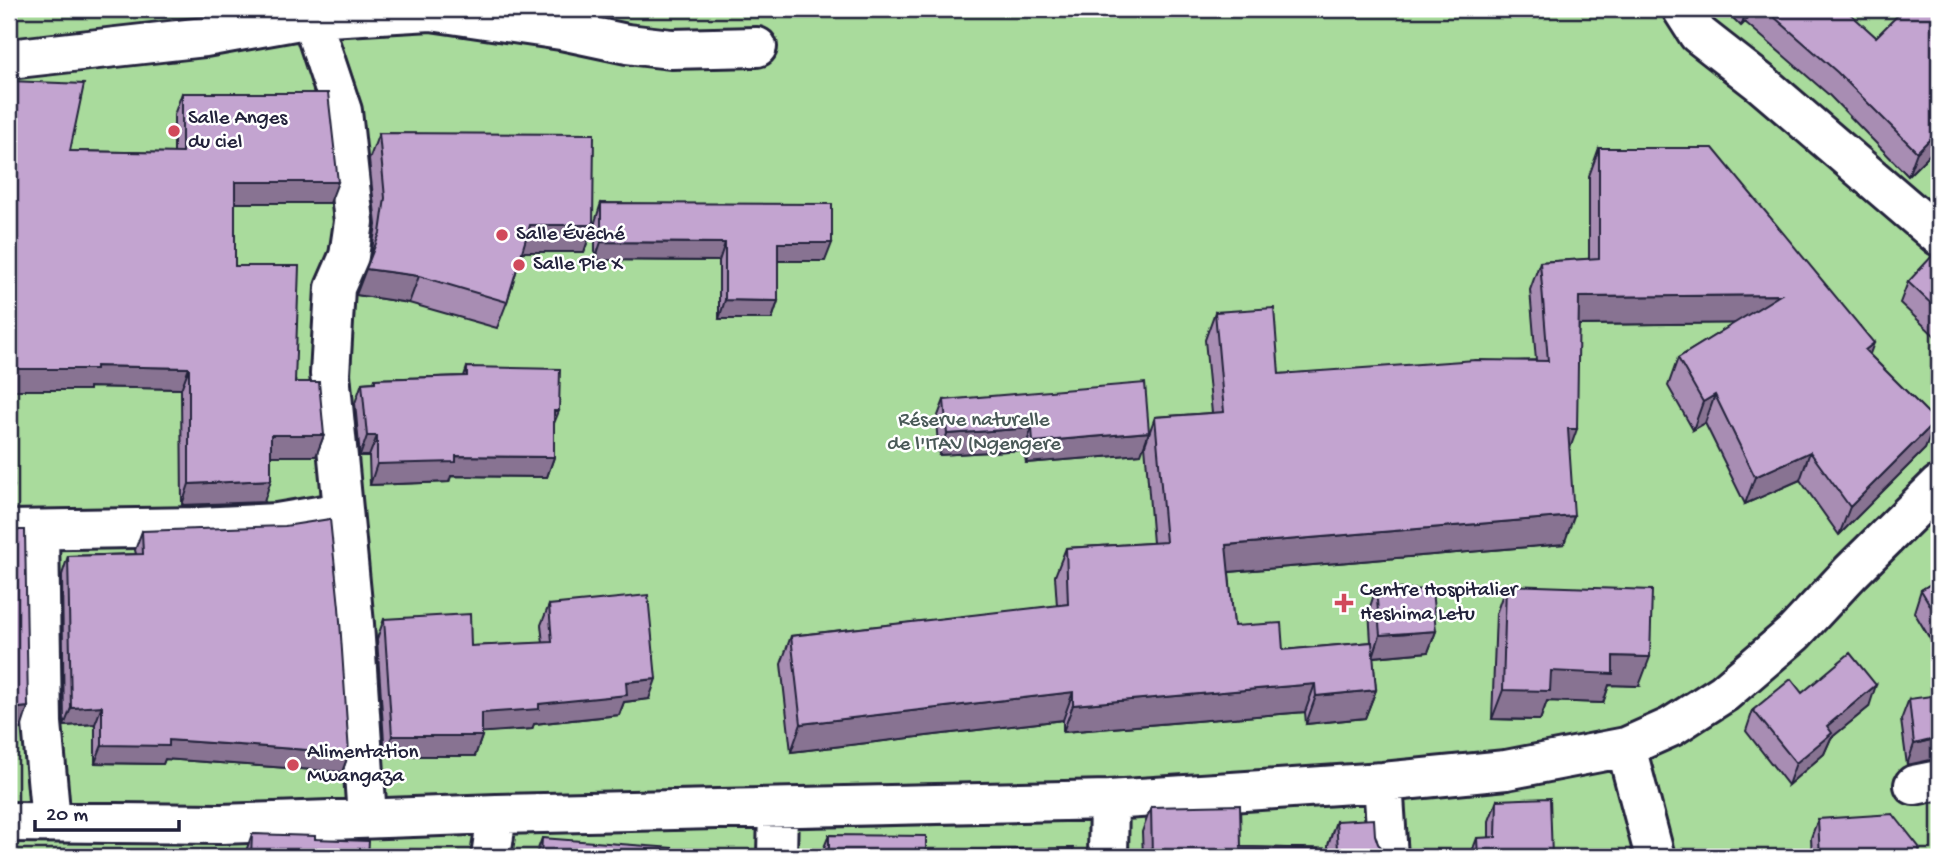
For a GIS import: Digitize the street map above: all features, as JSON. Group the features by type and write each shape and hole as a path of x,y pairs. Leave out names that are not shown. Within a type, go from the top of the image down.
{"street":[{"path":"1682,9 1698,34 1762,83 1939,236"},
{"path":"9,59 205,37 311,18 431,11 671,49 757,47"},
{"path":"311,18 342,111 354,222 349,256 335,288 330,374 354,624 367,818"},
{"path":"9,822 51,822 219,840 367,818 1109,800 1383,782 1506,770 1626,747 1671,727 1724,693 1794,633 1850,572 1939,485"},
{"path":"51,822 24,530 277,523 342,512"},
{"path":"1626,747 1654,857"},
{"path":"1383,782 1388,857"},
{"path":"1108,857 1109,800"},
{"path":"777,857 778,808"},
{"path":"491,857 497,814"}],"green space":[{"name":"Réserve naturelle de l'ITAV (Ngengere","path":"9,9 1939,9 1939,857 9,857"}],"building":[{"path":"1765,9 1845,9 1876,37 1904,9 1939,9 1939,130 1917,152 1837,72"},
{"path":"9,81 84,84 70,151 182,153 182,93 328,93 338,182 235,182 235,266 299,266 295,382 319,382 324,435 271,435 271,480 189,484 189,368 96,366 96,369 14,369 14,487 9,489"},
{"path":"379,133 594,134 593,225 530,225 507,302 419,276 366,269 380,233 385,198"},
{"path":"1599,148 1713,148 1874,343 1865,350 1936,421 1850,507 1810,452 1755,477 1715,395 1703,402 1678,358 1780,295 1579,297 1577,429 1568,429 1574,516 1226,545 1234,626 1281,623 1283,650 1372,642 1376,690 1316,696 1315,684 1073,705 1073,692 801,724 791,636 1068,604 1066,548 1166,542 1155,417 1224,412 1215,312 1274,308 1279,374 1476,360 1548,361 1540,262 1599,258"},
{"path":"601,203 832,204 832,243 778,243 778,301 725,300 725,243 601,242"},
{"path":"1933,255 1939,259 1939,311 1908,282"},
{"path":"467,367 560,369 559,411 554,411 554,457 456,456 456,462 377,464 377,436 367,436 362,383 375,382 375,379 467,376"},
{"path":"1145,383 1149,432 1033,442 1032,428 947,434 944,400"},
{"path":"330,519 349,753 169,740 169,746 102,745 102,706 71,708 68,556 143,554 142,531 285,526"},
{"path":"9,528 25,530 28,707 9,709"},
{"path":"1939,579 1939,620 1921,590"},
{"path":"1506,585 1652,590 1650,657 1613,656 1613,674 1551,671 1550,691 1503,690"},
{"path":"1376,588 1432,590 1436,631 1380,635"},
{"path":"648,595 656,679 626,682 627,695 539,704 539,709 482,713 482,736 392,736 384,619 470,614 471,646 552,642 549,605"},
{"path":"1850,653 1876,685 1827,726 1832,733 1796,763 1753,710 1791,679 1802,693"},
{"path":"1939,695 1939,738 1914,744 1909,699"},
{"path":"1550,798 1552,857 1478,857 1477,838 1496,837 1497,800"},
{"path":"1240,805 1241,847 1338,849 1336,821 1374,819 1375,835 1382,848 1382,857 1152,857 1151,807"},
{"path":"1893,814 1919,847 1920,857 1820,857 1818,819"},
{"path":"252,834 369,841 368,857 251,857"},
{"path":"829,835 926,836 926,851 1073,848 1073,857 829,857"},
{"path":"542,838 672,848 671,857 541,857"}],"place":[{"name":"Salle Anges du ciel","path":"174,131"},
{"name":"Salle Évêché","path":"502,235"},
{"name":"Salle Pie X","path":"519,265"},
{"name":"Centre Hospitalier Heshima Letu","path":"1344,603"},
{"name":"Alimentation Mwangaza","path":"293,765"}]}
